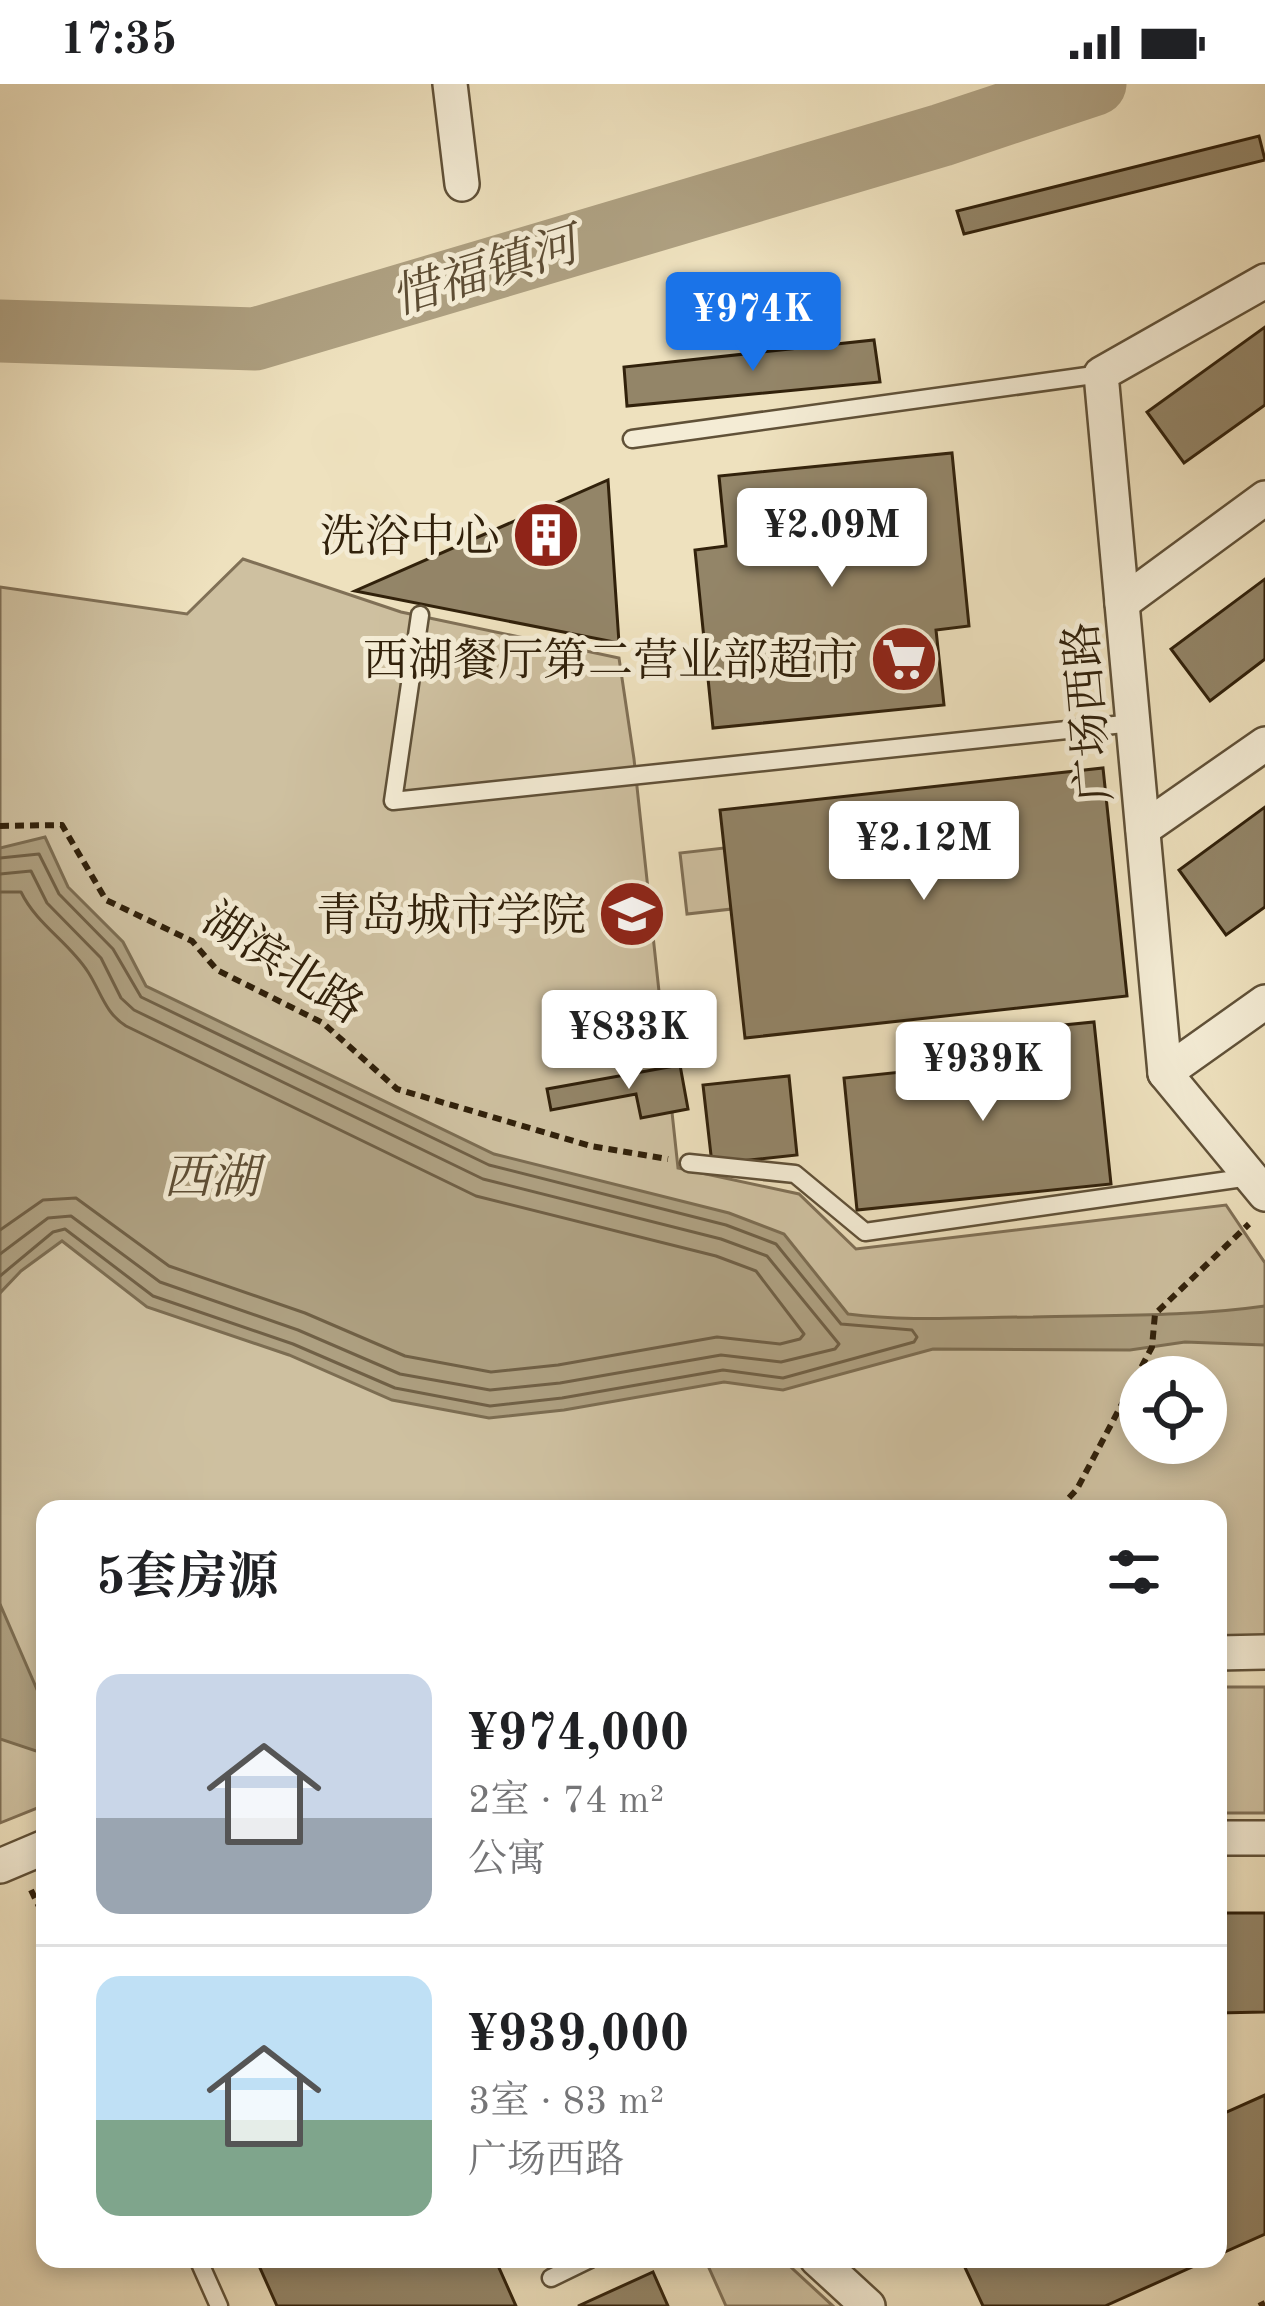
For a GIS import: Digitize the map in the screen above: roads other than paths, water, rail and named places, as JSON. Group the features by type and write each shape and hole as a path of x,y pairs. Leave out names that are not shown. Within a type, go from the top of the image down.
{"street":[{"path":"450,84 462,184"},
{"path":"1101,374 1265,281"},
{"name":"广场西路","path":"1101,374 1165,1072"},
{"path":"1122,603 1265,498"},
{"path":"1143,829 1265,744"},
{"path":"1255,1198 1165,1072 1265,1002"},
{"path":"1227,1653 1265,1652"},
{"path":"1227,1838 1265,1838"},
{"path":"0,1866 36,1851"}],"lane":[{"path":"632,439 1101,374"},
{"path":"420,615 393,801 1133,723"},
{"path":"689,1163 795,1174 865,1232 1255,1198"},
{"path":"202,2268 219,2306"},
{"path":"551,2278 572,2268"}],"water":[{"name":"西湖","path":"45,837 68,887 123,942 146,986 494,1154 729,1213 784,1234 848,1314 1120,1316 1265,1306 1265,1345 1185,1342 1130,1350 933,1349 783,1390 724,1382 489,1418 392,1400 289,1355 147,1307 62,1241 0,1293 0,848"},
{"path":"0,1604 36,1687 36,1751 0,1739"}],"waterway":[{"name":"惜福镇河","path":"0,331 255,339 942,135 1095,84"}],"place":[{"name":"洗浴中心","path":"546,535"},
{"name":"西湖餐厅第二营业部超市","path":"904,659"},
{"name":"青岛城市学院","path":"632,914"}]}
